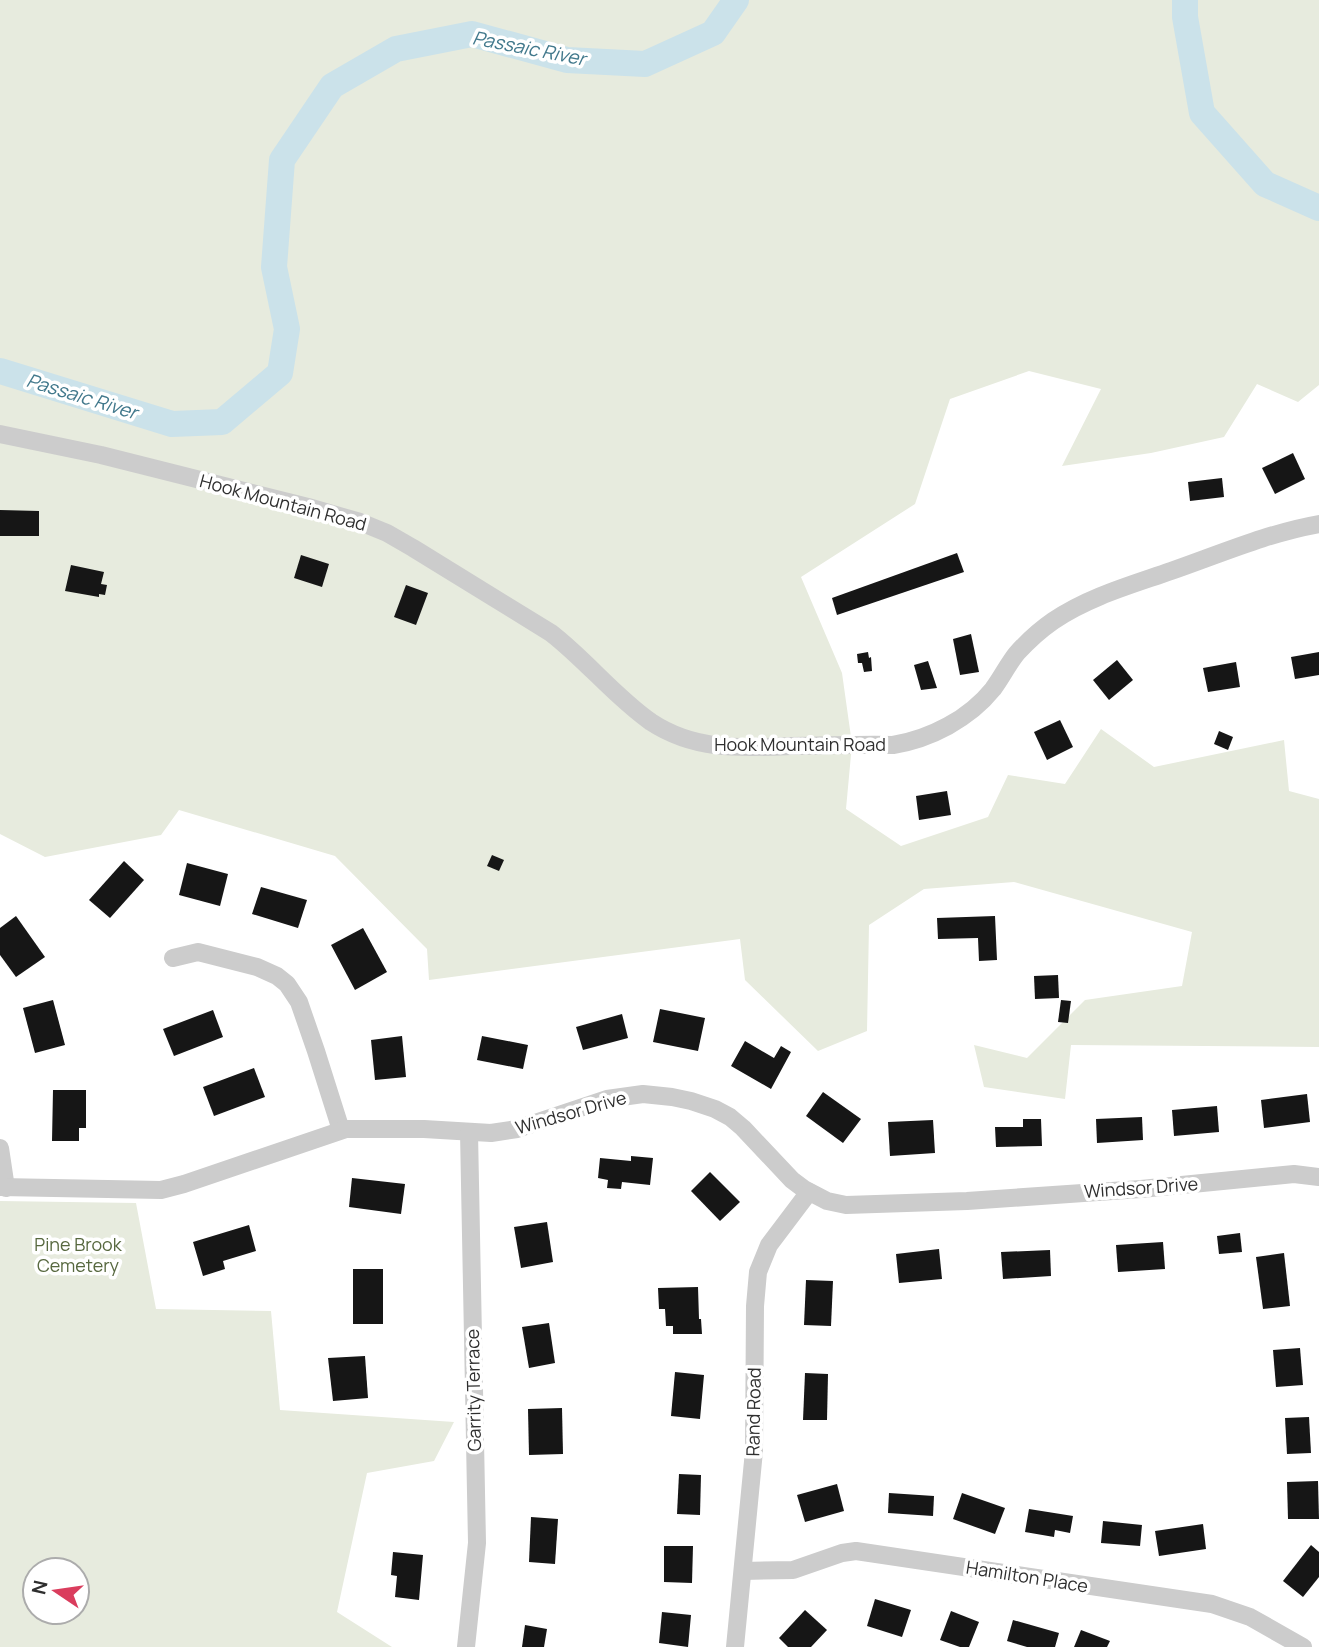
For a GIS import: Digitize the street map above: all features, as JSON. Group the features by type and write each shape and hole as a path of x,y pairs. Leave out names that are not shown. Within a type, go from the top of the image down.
{"street":[{"name":"Hook Mountain Road","path":"0,434 101,455 308,507 387,533 551,633 638,712 654,723 689,740 738,748 892,745 931,736 980,703 1016,654 1032,638 1078,607 1258,540 1319,524"},
{"path":"173,958 198,952 257,967 287,984 299,1002 341,1130"},
{"name":"Windsor Drive","path":"0,1148 3,1187 160,1190 346,1129 425,1129 491,1133 517,1129 575,1109 643,1094 672,1097 703,1105 730,1118 743,1128 792,1180 809,1192 846,1205 967,1201 1141,1189 1293,1174 1319,1177"},
{"name":"Garrity Terrace","path":"466,1647 477,1543 469,1132"},
{"name":"Rand Road","path":"735,1647 754,1451 755,1306 758,1272 769,1245 809,1192"},
{"name":"Hamilton Place","path":"743,1571 793,1570 842,1553 856,1551 1212,1604 1250,1617 1303,1647"}],"green space":[{"path":"0,0 1319,0 1319,385 1298,402 1257,384 1224,437 1151,453 1062,466 1101,389 1029,371 950,399 915,504 801,577 842,673 852,744 846,809 901,846 988,817 1008,775 1065,784 1101,729 1154,767 1284,740 1289,791 1319,799 1319,1047 1071,1045 1065,1099 984,1087 974,1045 1027,1058 1085,1000 1182,986 1192,932 1014,882 924,889 869,925 867,1031 818,1051 745,980 740,939 429,980 427,949 335,856 179,810 161,835 45,857 0,834"},
{"name":"Pine Brook Cemetery","path":"0,1201 136,1203 156,1309 271,1311 280,1410 454,1422 434,1461 367,1473 337,1612 392,1647 0,1647"}],"building":[{"path":"1293,453 1305,479 1275,494 1262,468"},
{"path":"1222,478 1224,497 1190,501 1188,482"},
{"path":"0,510 39,511 39,536 0,536"},
{"path":"957,553 964,572 837,615 832,598"},
{"path":"301,555 329,564 322,587 294,578"},
{"path":"71,565 104,572 101,584 107,585 105,595 99,594 99,597 65,591"},
{"path":"406,585 428,593 416,625 394,617"},
{"path":"971,634 979,672 960,675 953,639"},
{"path":"868,652 872,671 864,672 862,663 858,663 857,654"},
{"path":"1319,652 1319,675 1295,679 1291,657"},
{"path":"1117,660 1133,680 1109,700 1093,680"},
{"path":"928,661 937,688 921,690 914,665"},
{"path":"1236,662 1240,687 1208,692 1203,668"},
{"path":"1060,720 1073,747 1047,760 1034,732"},
{"path":"1219,731 1233,737 1228,750 1214,744"},
{"path":"947,791 951,815 919,820 916,796"},
{"path":"492,855 504,860 499,871 487,866"},
{"path":"124,861 144,880 110,918 89,900"},
{"path":"187,863 228,874 220,906 179,895"},
{"path":"261,887 307,900 298,928 252,914"},
{"path":"16,916 45,957 16,977 0,955 0,928"},
{"path":"995,916 997,960 979,961 978,938 938,939 937,918"},
{"path":"363,928 387,972 355,990 331,945"},
{"path":"1058,975 1059,998 1035,999 1034,976"},
{"path":"53,1000 65,1045 35,1053 23,1008"},
{"path":"1061,1000 1071,1001 1068,1023 1058,1022"},
{"path":"660,1009 705,1018 698,1051 653,1042"},
{"path":"213,1010 223,1037 174,1056 163,1029"},
{"path":"622,1014 628,1038 583,1050 576,1027"},
{"path":"402,1036 406,1077 375,1080 371,1040"},
{"path":"482,1036 528,1045 523,1069 477,1060"},
{"path":"745,1041 774,1058 781,1046 791,1052 771,1089 731,1066"},
{"path":"254,1068 265,1097 214,1116 203,1087"},
{"path":"53,1090 86,1090 86,1128 79,1128 79,1141 52,1141"},
{"path":"823,1092 861,1119 843,1143 806,1116"},
{"path":"1307,1094 1310,1122 1264,1128 1261,1100"},
{"path":"1217,1106 1219,1132 1174,1136 1172,1110"},
{"path":"1142,1117 1143,1140 1097,1143 1096,1119"},
{"path":"1023,1119 1041,1119 1042,1146 996,1147 995,1127 1023,1127"},
{"path":"933,1120 935,1153 890,1156 888,1122"},
{"path":"631,1156 653,1158 650,1185 622,1182 621,1189 607,1188 608,1180 598,1178 600,1158 631,1161"},
{"path":"710,1172 740,1202 720,1221 691,1191"},
{"path":"352,1178 405,1184 401,1214 349,1207"},
{"path":"547,1222 553,1262 521,1268 514,1227"},
{"path":"249,1225 256,1251 223,1261 225,1269 203,1276 193,1242"},
{"path":"1240,1233 1242,1252 1219,1254 1217,1236"},
{"path":"1163,1242 1165,1269 1118,1272 1116,1245"},
{"path":"939,1249 942,1279 899,1283 896,1254"},
{"path":"1050,1250 1051,1276 1003,1279 1001,1252"},
{"path":"1284,1253 1290,1306 1263,1309 1256,1257"},
{"path":"353,1269 383,1269 383,1324 353,1324"},
{"path":"806,1280 833,1281 831,1326 804,1325"},
{"path":"698,1287 702,1334 673,1334 673,1326 666,1326 665,1309 659,1309 658,1288"},
{"path":"549,1323 555,1363 529,1368 522,1327"},
{"path":"1300,1348 1303,1385 1276,1387 1273,1350"},
{"path":"365,1356 368,1398 333,1401 328,1358"},
{"path":"675,1372 704,1375 700,1419 671,1416"},
{"path":"805,1373 828,1374 827,1420 803,1420"},
{"path":"562,1408 563,1454 529,1455 528,1409"},
{"path":"1309,1417 1311,1453 1287,1454 1285,1418"},
{"path":"679,1474 701,1475 700,1515 677,1514"},
{"path":"1318,1481 1319,1519 1288,1519 1287,1482"},
{"path":"837,1484 844,1511 805,1522 797,1495"},
{"path":"889,1493 934,1496 933,1516 888,1513"},
{"path":"962,1493 1005,1508 995,1534 953,1519"},
{"path":"1029,1509 1073,1516 1070,1533 1055,1530 1054,1537 1025,1532"},
{"path":"531,1517 558,1519 555,1564 529,1562"},
{"path":"1103,1521 1142,1525 1140,1546 1101,1543"},
{"path":"1203,1524 1206,1549 1159,1556 1155,1531"},
{"path":"1311,1545 1319,1552 1319,1577 1303,1597 1283,1581"},
{"path":"664,1546 693,1546 692,1583 664,1582"},
{"path":"393,1552 423,1555 419,1600 395,1597 397,1576 391,1575"},
{"path":"875,1599 911,1610 902,1637 867,1626"},
{"path":"805,1610 827,1630 811,1647 788,1647 779,1638"},
{"path":"951,1611 979,1622 969,1647 960,1647 940,1640"},
{"path":"662,1612 691,1615 688,1647 659,1643"},
{"path":"1013,1620 1059,1633 1055,1647 1027,1647 1007,1641"},
{"path":"525,1625 547,1629 544,1647 522,1647"},
{"path":"1081,1630 1110,1641 1107,1647 1074,1647"}],"waterway":[{"name":"Passaic River","path":"0,371 172,424 222,422 280,373 287,329 274,267 282,160 332,86 396,49 472,34 567,60 645,64 713,33 736,0"},
{"name":"Passaic River","path":"1185,0 1185,17 1202,113 1265,184 1319,208"}]}
